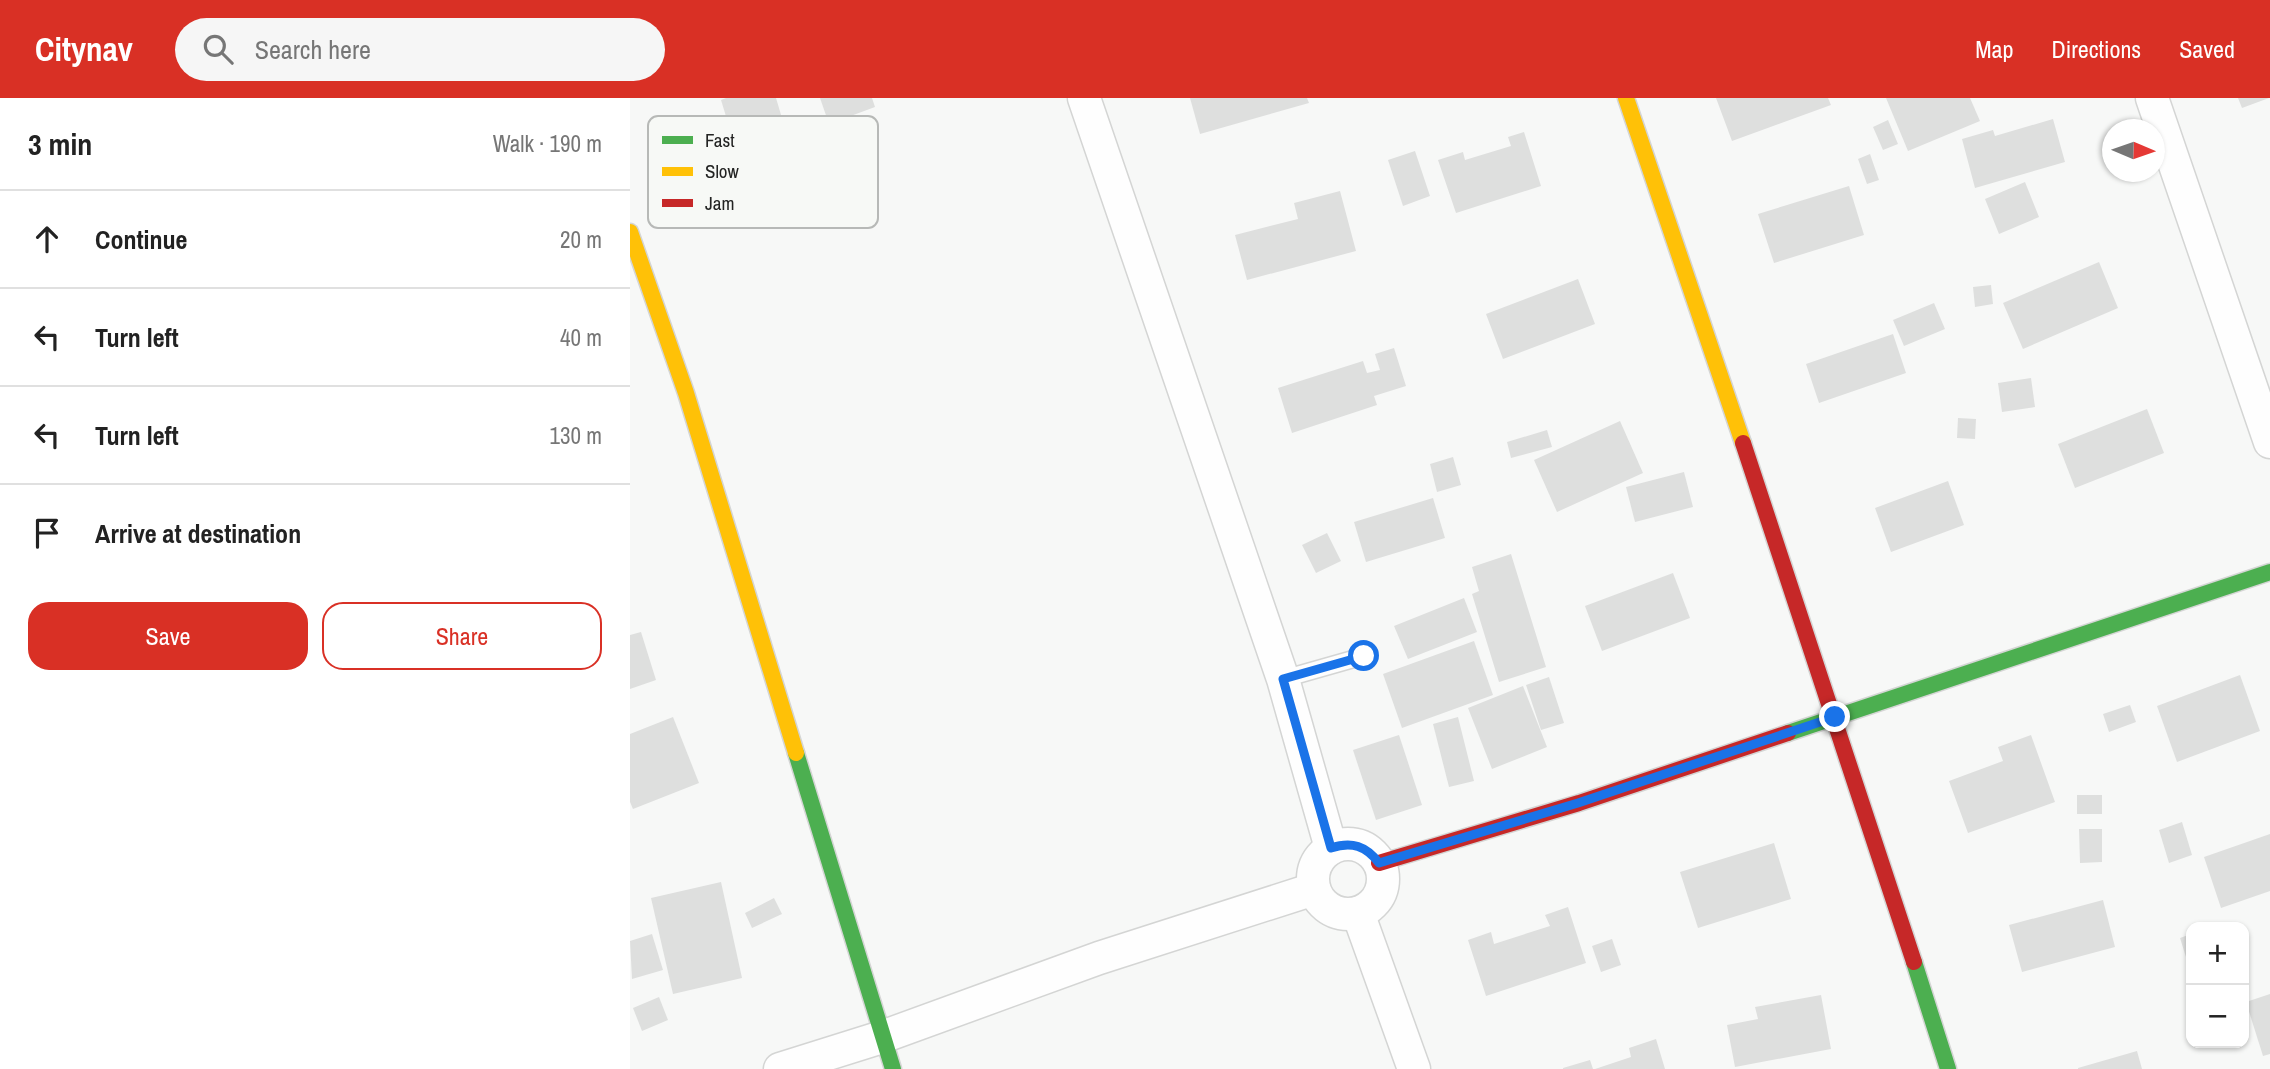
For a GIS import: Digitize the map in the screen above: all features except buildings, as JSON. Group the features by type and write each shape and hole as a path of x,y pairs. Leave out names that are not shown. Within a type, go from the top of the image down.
{"street":[{"path":"1084,98 1283,679 1331,848"},
{"path":"1626,98 1835,717 1948,1069"},
{"path":"2152,98 2270,442"},
{"path":"630,232 686,393 893,1069"},
{"path":"1379,863 1578,803 2270,572"},
{"path":"1344,844 1358,845 1371,852 1379,863 1382,887 1377,898 1358,913 1345,914 1331,910 1321,902 1314,889 1316,865 1331,848 1344,844"},
{"path":"780,1069 882,1037 1099,958 1314,889"},
{"path":"1358,913 1414,1069"}],"lane":[{"path":"1283,679 1364,656"}],"traffic: fast":[{"path":"1788,733 2270,572"},
{"path":"796,753 893,1069"},
{"path":"1914,962 1948,1069"}],"traffic: slow":[{"path":"1626,98 1743,443"},
{"path":"630,232 686,393 796,753"}],"traffic: jam":[{"path":"1743,443 1914,962"},
{"path":"1379,863 1579,803 1788,733"}],"route":[{"path":"1364,656 1283,679 1331,848 1344,844 1358,845 1371,852 1379,863 1578,803 1835,717"}]}
